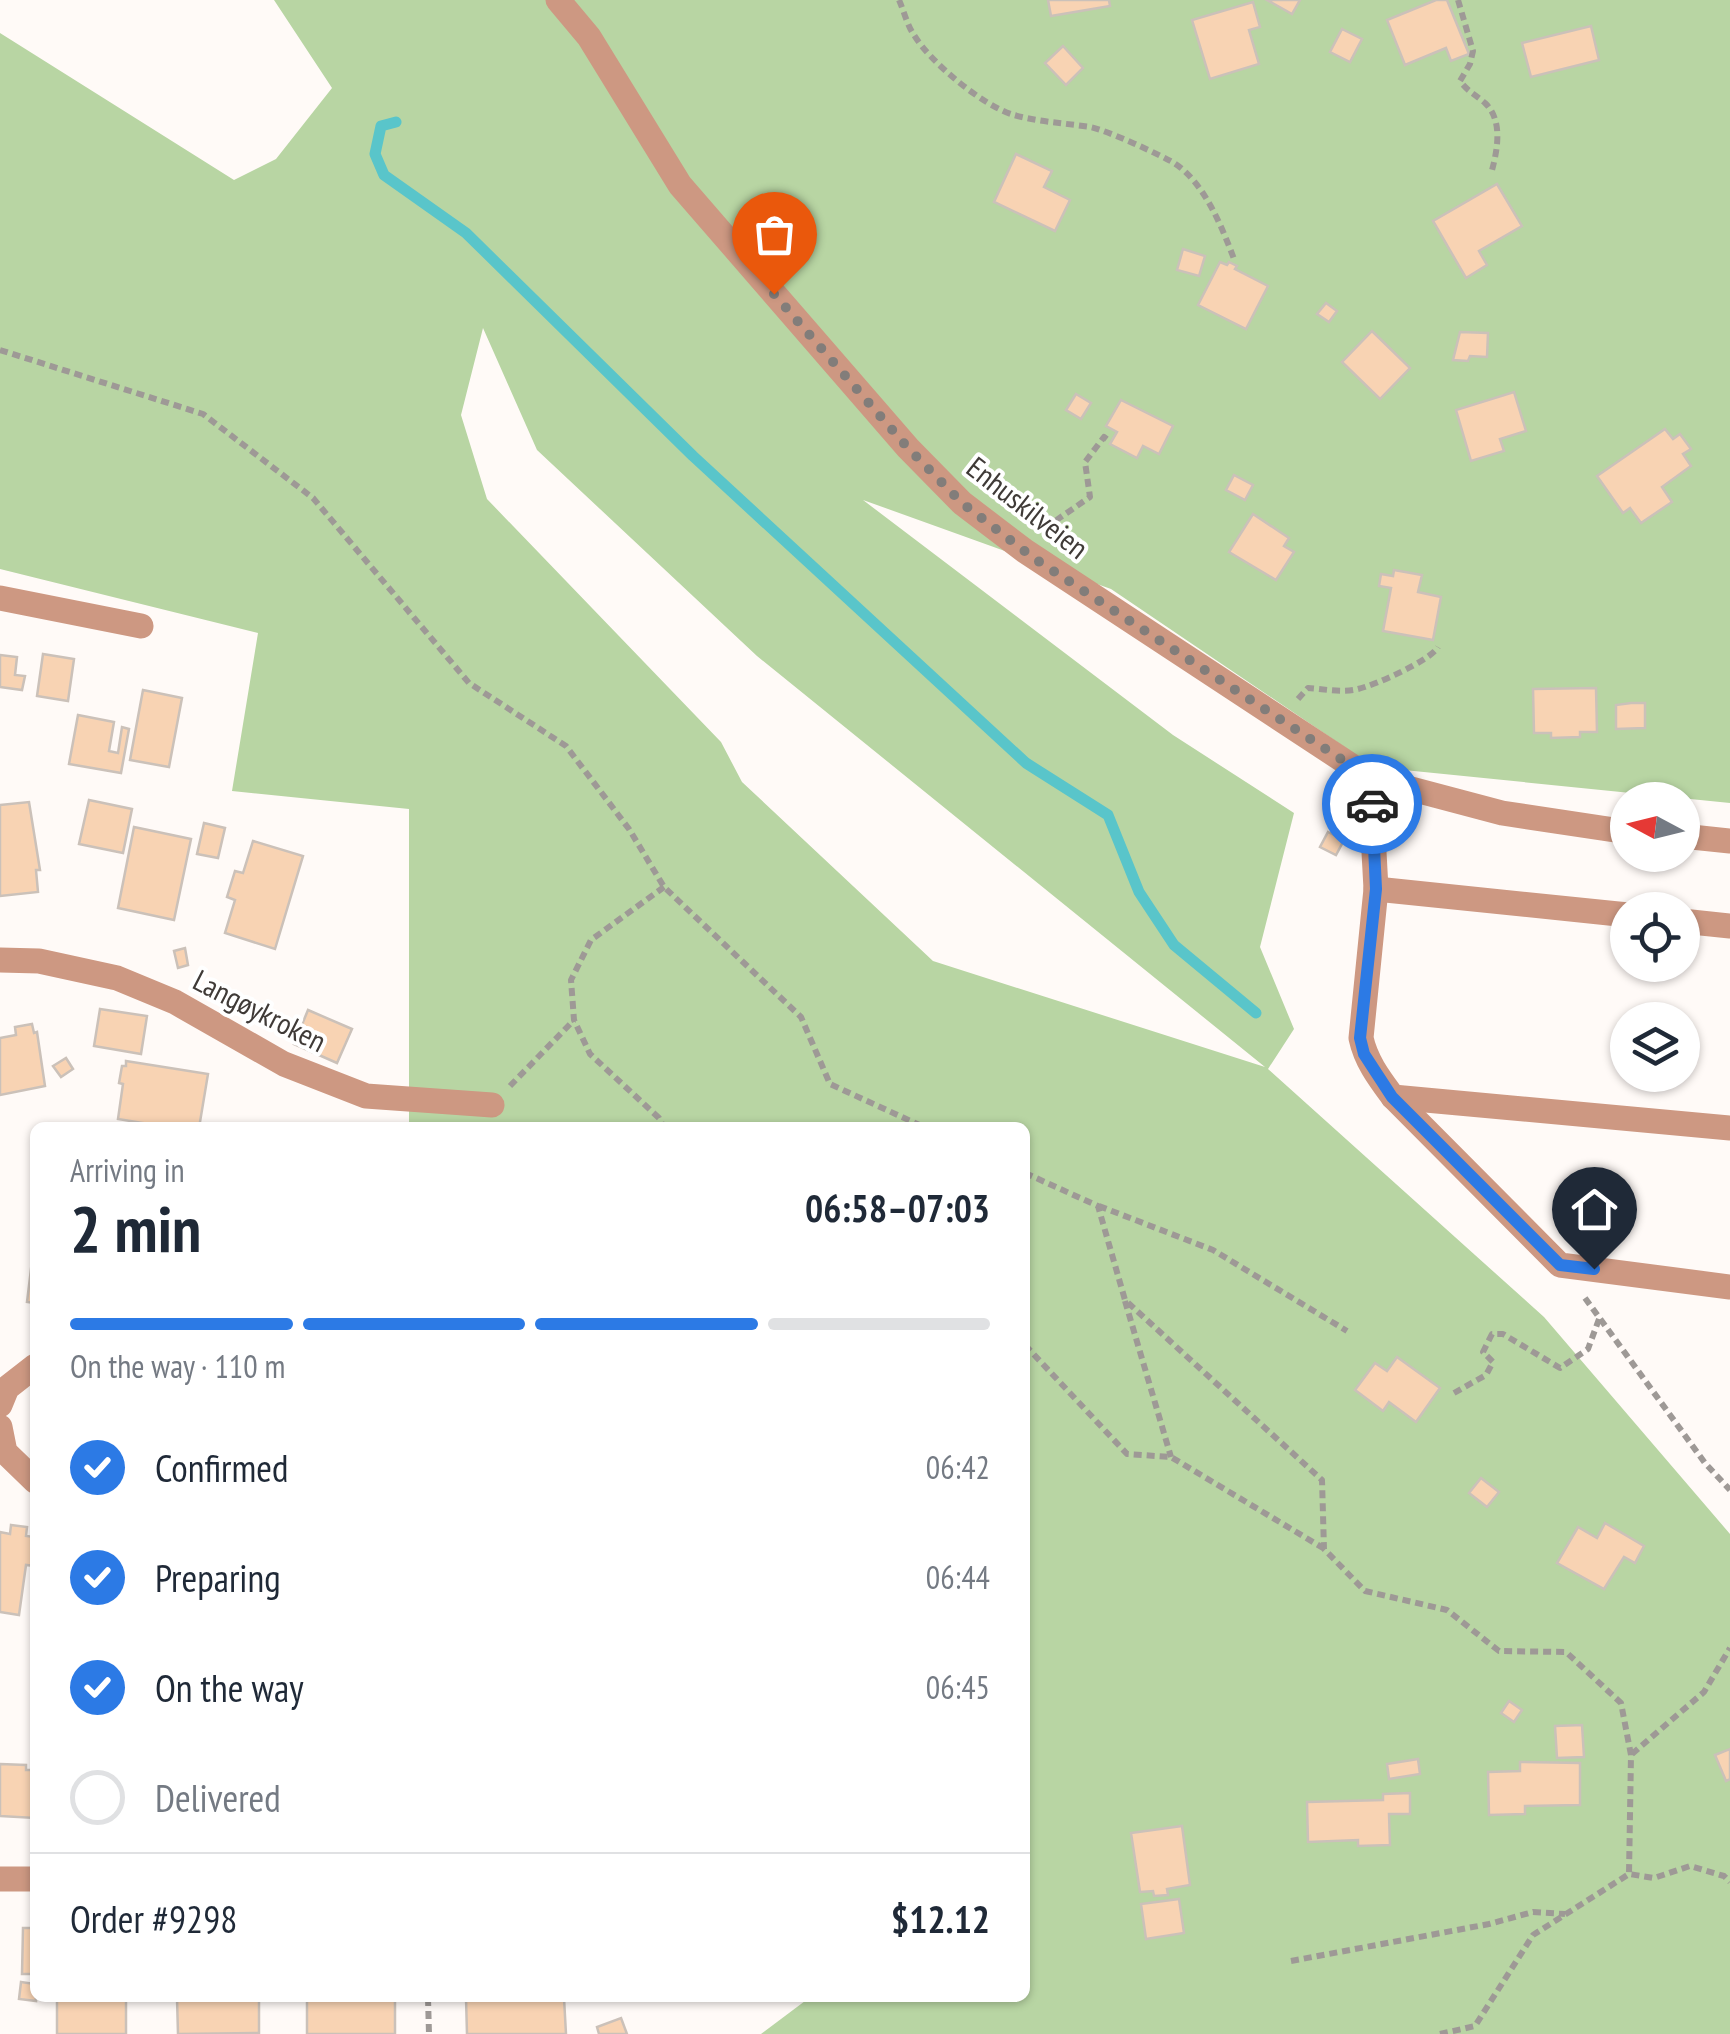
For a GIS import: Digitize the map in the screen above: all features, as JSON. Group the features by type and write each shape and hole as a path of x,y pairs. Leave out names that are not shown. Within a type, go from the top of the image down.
{"street":[{"name":"Enhuskilveien","path":"558,0 589,38 680,184 908,448 962,503 1035,559 1370,778 1502,813 1610,829"},
{"path":"0,598 141,626"},
{"path":"1370,778 1376,889 1360,1038 1364,1054 1392,1097 1560,1265 1730,1287"},
{"path":"1700,838 1730,840"},
{"path":"1376,889 1610,913"},
{"path":"1700,923 1730,926"},
{"name":"Langøykroken","path":"0,960 39,960 117,978 176,1002 284,1064 366,1096 492,1105"},
{"path":"1392,1097 1730,1128"},
{"path":"0,1405 7,1388 30,1370"},
{"path":"0,1427 6,1452 30,1476"},
{"path":"0,1880 30,1878"}],"path":[{"path":"899,0 914,36 956,79 990,104 1011,114 1093,128 1175,164 1194,181 1234,259"},
{"path":"1458,0 1473,50 1460,81 1468,92 1488,105 1498,126 1490,174"},
{"path":"0,350 204,414 313,498 468,683 566,746 628,829 664,888 801,1017 830,1084 913,1122"},
{"path":"1052,520 1090,496 1085,462 1104,437 1108,440"},
{"path":"1327,689 1356,690 1436,653 1438,647"},
{"path":"661,1122 590,1054 574,1020 571,980 591,940 664,888"},
{"path":"492,1105 574,1020"},
{"path":"1030,1174 1098,1206 1213,1250 1346,1332"},
{"path":"1098,1206 1171,1458"},
{"path":"1560,1265 1705,1463 1730,1490"},
{"path":"1125,1300 1322,1480 1324,1548"},
{"path":"1454,1393 1486,1375 1492,1362 1484,1352 1492,1334 1503,1334 1560,1368 1588,1349 1599,1318"},
{"path":"1030,1349 1127,1454 1171,1458 1324,1548 1365,1591 1447,1610 1499,1651 1566,1652 1621,1703 1631,1755 1629,1874"},
{"path":"1631,1755 1704,1692 1730,1648"},
{"path":"1440,2034 1476,2026 1532,1935 1629,1874 1654,1878 1690,1866 1724,1876 1730,1882"},
{"path":"1292,1960 1489,1924 1522,1914 1565,1914"},
{"path":"428,2002 429,2034"}],"green space":[{"path":"274,0 1730,0 1730,803 1700,800 1700,782 1610,782 1610,791 1374,767 1111,589 863,500 1173,735 1294,813 1260,947 1294,1029 1268,1069 1544,1317 1730,1534 1730,2034 761,2034 804,2002 1030,2002 1030,1122 409,1122 409,809 232,791 258,633 0,569 0,33 234,180 276,159 332,88","holes":["483,328 537,450 757,656 1265,1067 933,961 742,782 721,742 487,499 461,415"]}],"building":[{"path":"1048,0 1109,0 1110,6 1051,16"},
{"path":"1267,0 1300,0 1292,14"},
{"path":"1436,0 1447,0 1469,54 1451,61 1446,48 1405,65 1387,20"},
{"path":"1253,2 1260,27 1249,30 1259,64 1210,79 1192,20"},
{"path":"1591,26 1599,60 1531,77 1522,43"},
{"path":"1342,29 1362,39 1350,62 1330,52"},
{"path":"1063,46 1083,68 1066,85 1045,63"},
{"path":"1016,154 1052,171 1044,187 1070,200 1055,231 994,202"},
{"path":"1497,184 1522,226 1479,251 1487,265 1466,278 1433,221"},
{"path":"1183,249 1205,256 1199,276 1177,270"},
{"path":"1220,262 1237,266 1235,269 1268,286 1246,329 1198,305"},
{"path":"1326,303 1337,311 1329,322 1317,314"},
{"path":"1372,331 1410,368 1380,399 1342,362"},
{"path":"1460,332 1488,333 1487,357 1453,360"},
{"path":"1514,392 1526,431 1500,439 1504,451 1471,461 1456,410"},
{"path":"1076,394 1091,403 1081,419 1066,410"},
{"path":"1121,400 1173,426 1159,454 1143,446 1137,458 1110,444 1117,432 1106,426"},
{"path":"1665,429 1673,439 1680,434 1691,449 1683,454 1691,466 1662,487 1672,502 1641,523 1630,508 1623,513 1597,476"},
{"path":"1234,475 1253,485 1245,500 1226,490"},
{"path":"1253,514 1289,538 1284,546 1294,552 1276,580 1229,552"},
{"path":"1394,570 1422,575 1418,592 1441,597 1433,640 1383,631 1391,588 1379,586 1381,574 1393,576"},
{"path":"43,654 74,659 68,701 37,696"},
{"path":"0,655 17,657 15,675 25,676 22,690 0,687"},
{"path":"1596,688 1597,732 1551,738 1551,733 1534,733 1533,689"},
{"path":"143,690 182,698 169,767 130,760"},
{"path":"1645,703 1645,728 1616,729 1616,705"},
{"path":"78,715 114,722 109,751 118,753 122,727 129,729 121,773 69,764"},
{"path":"89,800 132,809 123,853 79,844"},
{"path":"29,802 40,870 36,870 38,892 0,896 0,805"},
{"path":"204,823 225,828 218,858 197,854"},
{"path":"134,827 191,839 174,920 118,908"},
{"path":"1328,832 1344,840 1336,855 1320,847"},
{"path":"253,841 303,856 275,949 225,933 235,900 227,897 235,871 243,873"},
{"path":"185,948 188,965 178,968 174,951"},
{"path":"100,1009 147,1016 141,1054 94,1046"},
{"path":"308,1010 352,1029 337,1063 294,1044"},
{"path":"32,1024 34,1033 37,1032 45,1086 0,1095 0,1038 16,1035 15,1027"},
{"path":"66,1058 73,1069 61,1077 53,1066"},
{"path":"126,1061 208,1074 200,1122 118,1119 123,1084 119,1083 122,1066 126,1066"},
{"path":"1397,1357 1440,1388 1416,1422 1389,1402 1383,1411 1355,1390 1375,1363 1387,1371"},
{"path":"1481,1478 1499,1492 1487,1507 1469,1493"},
{"path":"1605,1523 1644,1546 1635,1563 1624,1557 1604,1589 1557,1563 1578,1527 1597,1538"},
{"path":"11,1525 27,1527 26,1536 30,1536 30,1565 26,1565 19,1615 0,1612 0,1532 10,1534"},
{"path":"1509,1701 1522,1710 1514,1722 1501,1713"},
{"path":"1582,1725 1584,1757 1557,1758 1555,1726"},
{"path":"1730,1749 1730,1779 1726,1781 1715,1755"},
{"path":"1418,1759 1420,1774 1389,1779 1387,1764"},
{"path":"1520,1762 1580,1763 1580,1805 1525,1806 1525,1814 1489,1815 1488,1772 1520,1771"},
{"path":"0,1764 26,1765 26,1770 30,1770 30,1818 0,1816"},
{"path":"1410,1793 1410,1814 1389,1814 1390,1845 1358,1846 1358,1840 1308,1842 1307,1802 1383,1800 1383,1794"},
{"path":"1182,1826 1190,1885 1167,1889 1168,1895 1140,1892 1131,1833"},
{"path":"1179,1899 1184,1933 1146,1939 1141,1904"},
{"path":"23,1928 30,1928 30,1974 22,1974"},
{"path":"21,1982 30,1983 30,2000 19,1999"},
{"path":"57,2002 126,2002 126,2034 57,2034"},
{"path":"177,2002 259,2002 259,2033 178,2034"},
{"path":"307,2002 395,2002 395,2034 307,2034"},
{"path":"466,2002 564,2002 566,2034 467,2034"},
{"path":"621,2018 627,2034 599,2034 597,2027"}],"waterway":[{"path":"396,122 381,126 375,154 384,175 466,233 693,456 1026,763 1108,815 1139,892 1174,945 1256,1013"}],"way so far":[{"path":"774,294 908,448 962,503 1035,559 1370,778 1372,804"}],"route":[{"path":"1372,804 1376,889 1360,1038 1364,1054 1392,1097 1560,1265 1594,1269"}]}
